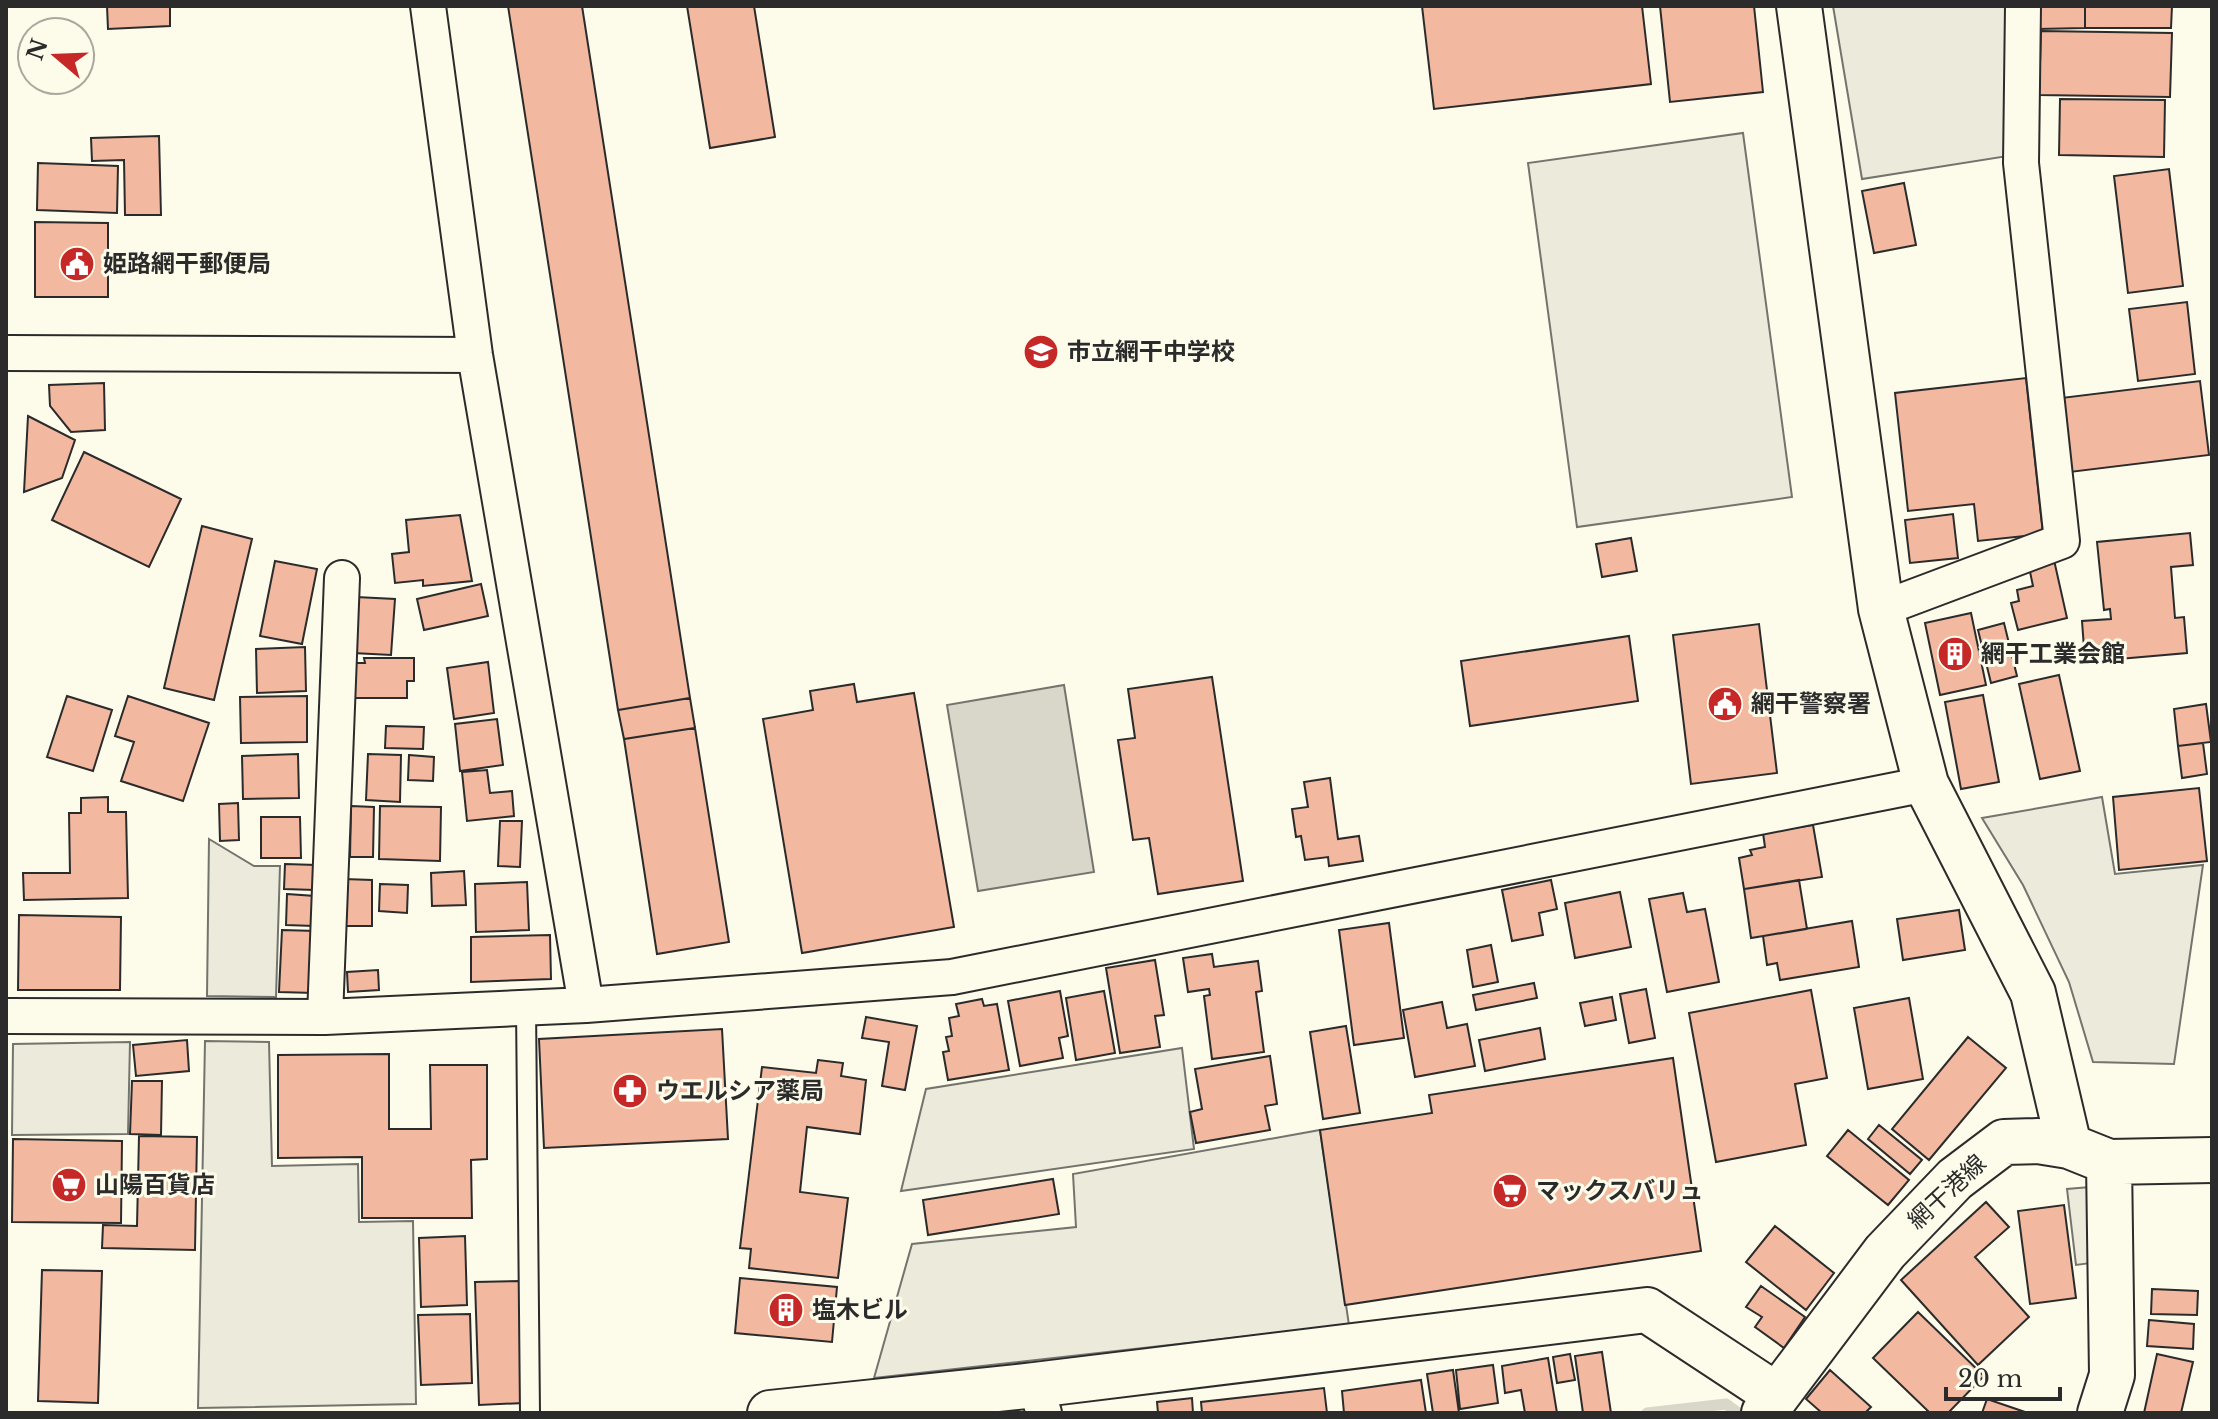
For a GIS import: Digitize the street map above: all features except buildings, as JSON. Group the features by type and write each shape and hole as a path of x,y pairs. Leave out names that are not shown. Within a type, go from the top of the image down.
{"street":[{"path":"428,6 475,355 586,1005"},
{"path":"1799,6 1881,609 1926,784 2033,993 2069,1146"},
{"path":"1881,609 2062,541 2021,163 2023,6"},
{"path":"6,353 475,355"},
{"path":"325,1017 342,578"},
{"path":"6,1016 325,1017 586,1005 952,977 1926,784"},
{"path":"2004,1142 2031,1111 2051,1072"},
{"name":"網干港線","path":"1770,1404 1885,1252 1955,1179 2004,1142 2038,1141 2069,1146 2109,1162 2212,1160"},
{"path":"2100,1413 2112,1375 2109,1162"},
{"path":"770,1413 1040,1399 1647,1310 1770,1404"}],"lane":[{"path":"526,1008 530,1413"}],"shaded area":[{"path":"1833,6 2009,6 2008,156 1862,179"},
{"path":"1743,133 1792,497 1577,527 1528,163"},
{"path":"1064,685 1094,872 978,891 947,705"},
{"path":"2102,797 2115,874 2203,865 2174,1064 2093,1062 2069,982 2023,885 1982,818"},
{"path":"209,839 254,866 280,866 276,997 207,996"},
{"path":"205,1041 269,1042 272,1166 358,1164 359,1222 413,1221 416,1404 198,1408"},
{"path":"130,1042 128,1134 12,1135 13,1044"},
{"path":"1182,1048 1194,1149 901,1191 926,1089"},
{"path":"1320,1130 1349,1325 874,1378 912,1244 1076,1227 1073,1174"},
{"path":"2090,1187 2099,1262 2076,1265 2067,1189"}],"waterway":[{"path":"1647,1413 1726,1404 1738,1413"}],"place":[{"name":"姫路網干郵便局","path":"77,264"},
{"name":"市立網干中学校","path":"1041,352"},
{"name":"網干工業会館","path":"1955,654"},
{"name":"網干警察署","path":"1725,704"},
{"name":"ウエルシア薬局","path":"630,1091"},
{"name":"山陽百貨店","path":"69,1185"},
{"name":"マックスバリュ","path":"1510,1191"},
{"name":"塩木ビル","path":"786,1310"}]}
